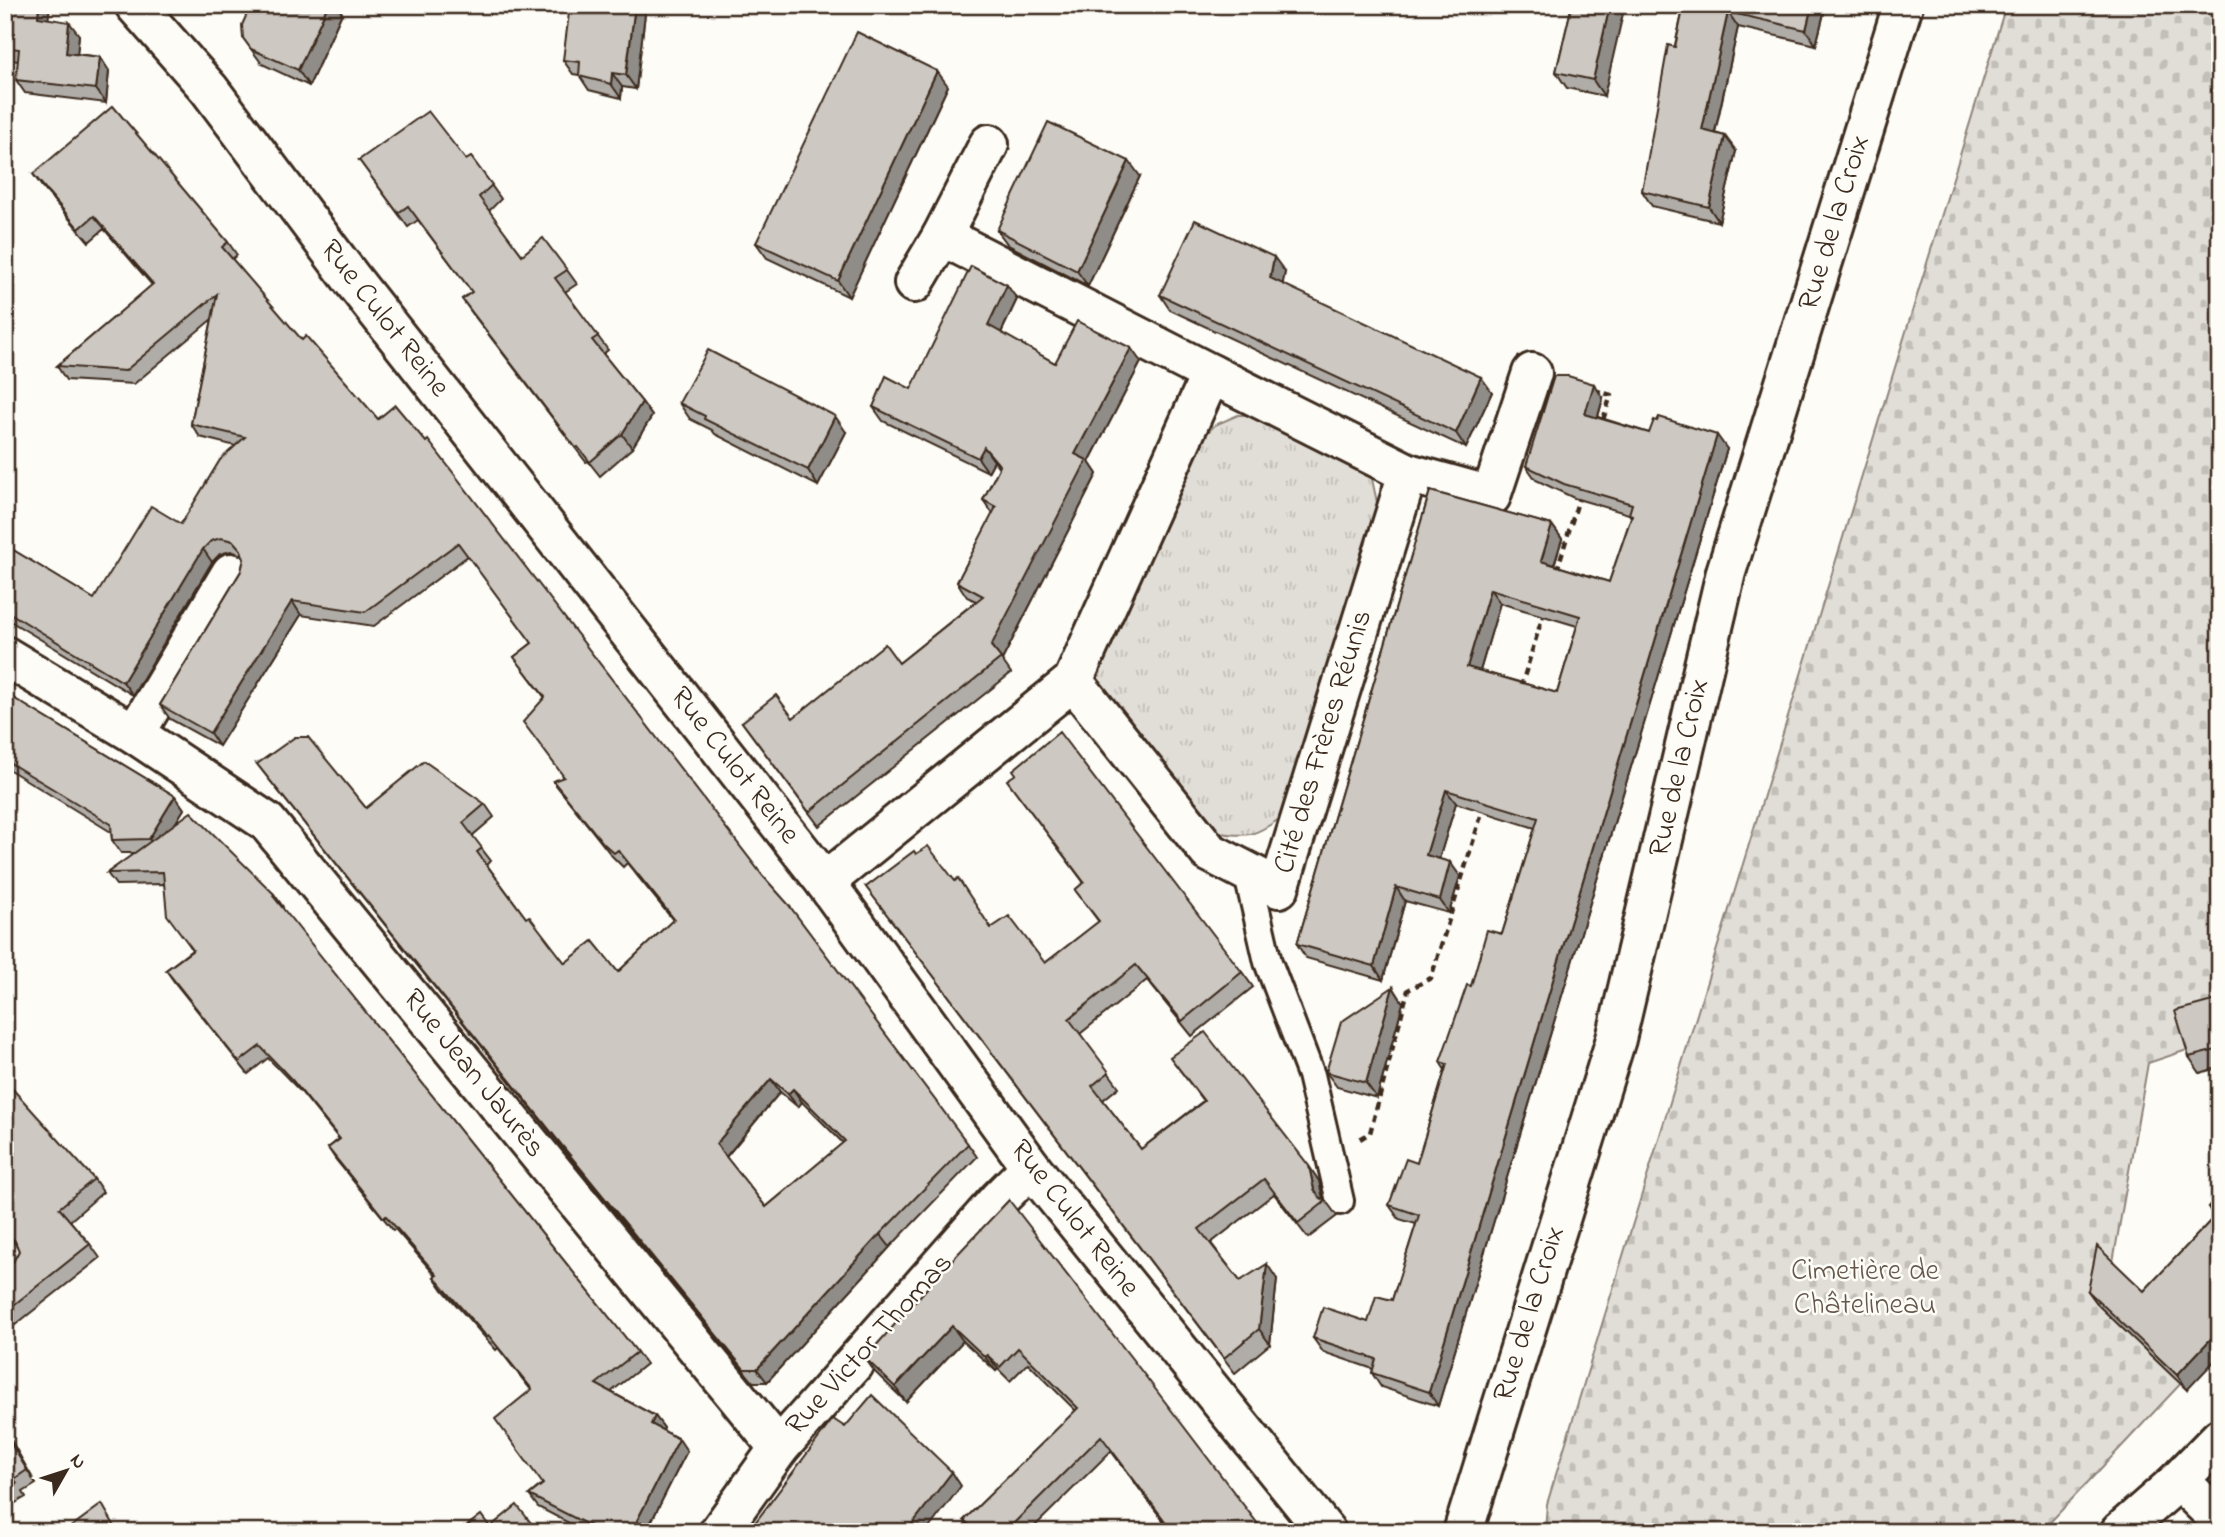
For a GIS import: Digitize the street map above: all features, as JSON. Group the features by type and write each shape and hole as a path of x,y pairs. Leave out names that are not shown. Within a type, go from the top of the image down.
{"street":[{"name":"Rue Culot Reine","path":"135,5 209,89 351,278 825,882 1031,1167 1326,1532"},
{"name":"Rue de la Croix","path":"1463,1532 1616,1039 1726,572 1903,5"},
{"path":"914,283 942,236 989,144"},
{"path":"942,236 1408,473 1491,496 1532,373"},
{"path":"825,882 1073,681 1211,374"},
{"name":"Cité des Frères Réunis","path":"1073,681 1209,852 1279,888 1408,473"},
{"path":"135,734 231,573"},
{"name":"Rue Jean Jaurès","path":"5,656 135,734 267,822 779,1448"},
{"name":"Rue Victor Thomas","path":"719,1532 779,1448 998,1200 1031,1167"},
{"path":"2120,1532 2177,1482 2220,1438"},
{"path":"2177,1482 2186,1487 2220,1520"}],"lane":[{"path":"1247,871 1268,962 1311,1074 1340,1201"}],"path":[{"path":"1532,373 1611,395 1598,434"},
{"path":"1553,580 1582,488"},
{"path":"1517,700 1545,607"},
{"path":"1330,1158 1370,1133 1408,990 1431,978 1484,806"}],"green space":[{"name":"Cimetière de Châtelineau","path":"2006,5 2220,5 2220,1039 2148,1063 2106,1302 2186,1378 2041,1532 1545,1532 1547,1504"},
{"path":"1238,415 1262,415 1356,459 1372,479 1378,507 1282,817 1258,832 1244,835 1215,832 1097,686 1092,662 1204,436 1215,425"}],"building":[{"path":"5,5 39,5 38,17 69,22 66,53 100,57 96,89 16,80 19,49 5,47"},
{"path":"251,5 328,5 298,70 251,49 243,38 242,25"},
{"path":"570,5 635,5 626,75 612,73 611,84 579,76 580,62 563,60"},
{"path":"1572,5 1610,5 1593,80 1556,72"},
{"path":"1684,5 1812,5 1806,30 1728,12 1702,130 1725,136 1709,207 1642,191 1668,45 1675,47"},
{"path":"857,32 937,71 838,281 756,243"},
{"path":"113,106 228,242 222,247 302,340 306,336 378,419 395,405 426,442 428,440 763,876 788,904 968,1144 880,1234 757,1369 744,1369 257,764 295,737 308,737 366,808 424,761 485,804 463,823 482,848 477,852 526,918 529,916 565,963 593,941 618,972 674,919 618,850 614,853 603,843 553,781 564,777 523,722 545,697 514,657 532,643 458,543 365,612 292,601 210,733 160,705 241,571 244,559 241,550 233,541 221,538 211,541 203,549 123,682 5,610 5,545 94,599 151,506 181,524 220,460 245,437 191,424 217,294 125,371 57,366 153,284 94,216 79,229 33,174","holes":["771,1079 788,1094 793,1089 845,1141 766,1207 716,1144"]},
{"path":"428,111 466,160 471,157 492,185 479,197 522,255 543,238 567,270 555,278 598,336 592,340 642,402 622,434 590,462 578,447 576,448 462,299 472,292 408,206 398,213 359,160"},
{"path":"1048,122 1129,161 1077,271 997,230"},
{"path":"1195,220 1274,257 1270,278 1481,377 1456,433 1160,295"},
{"path":"971,266 1007,285 988,325 1055,363 1077,321 1131,348 1075,454 1087,460 991,646 1001,658 809,812 742,722 776,695 793,718 885,644 899,663 983,596 957,582 996,507 983,500 1000,466 984,447 978,458 873,407 886,376 911,389"},
{"path":"708,350 835,416 808,470 704,419 705,416 679,403"},
{"path":"1554,376 1568,376 1594,384 1585,414 1649,433 1654,420 1657,421 1659,417 1717,435 1429,1392 1372,1373 1376,1359 1313,1338 1323,1307 1368,1322 1376,1296 1392,1300 1419,1215 1389,1205 1406,1159 1417,1163 1447,1064 1440,1062 1467,985 1471,986 1487,930 1502,934 1538,818 1446,790 1426,855 1450,862 1440,900 1396,887 1374,966 1297,944 1430,491 1552,525 1541,561 1609,582 1632,515 1629,514 1632,504 1564,484 1526,466","holes":["1490,589 1580,616 1557,693 1467,667"]},
{"path":"5,693 175,796 149,839 112,840 111,824 5,760"},
{"path":"1059,732 1242,972 1182,1021 1136,965 1069,1019 1109,1072 1092,1086 1141,1149 1204,1101 1170,1057 1205,1032 1309,1166 1314,1190 1326,1201 1298,1223 1264,1179 1199,1229 1240,1281 1267,1264 1259,1329 1224,1358 866,887 914,851 916,854 928,846 955,881 958,878 991,928 1009,916 1045,963 1099,921 1075,890 1084,882 1007,780 1016,774 1013,770"},
{"path":"191,812 274,894 637,1352 596,1384 655,1416 651,1424 679,1439 631,1532 602,1532 529,1495 543,1484 495,1419 532,1389 489,1336 487,1337 434,1277 437,1275 386,1216 384,1218 328,1148 340,1139 293,1081 260,1046 239,1062 166,970 193,950 167,915 163,872 107,873"},
{"path":"1393,987 1366,1083 1326,1072 1341,1022"},
{"path":"2220,999 2220,1049 2189,1057 2175,1011"},
{"path":"9,1085 94,1179 59,1208 90,1244 5,1312 5,1269 19,1251 15,1241 5,1230 5,1089"},
{"path":"2220,1194 2220,1329 2177,1375 2088,1291 2097,1246 2144,1291 2216,1215 2208,1207"},
{"path":"1009,1200 1264,1532 1152,1532 1165,1521 1101,1436 1005,1532 977,1532 964,1520 1078,1408 1018,1348 1000,1367 987,1355 985,1357 952,1326 895,1387 865,1358"},
{"path":"872,1395 952,1472 906,1532 748,1532 833,1419 845,1427"},
{"path":"5,1434 27,1470 14,1479 17,1483 5,1490"},
{"path":"102,1504 118,1532 64,1532"},
{"path":"517,1505 538,1532 459,1532 481,1515 490,1527"}]}
